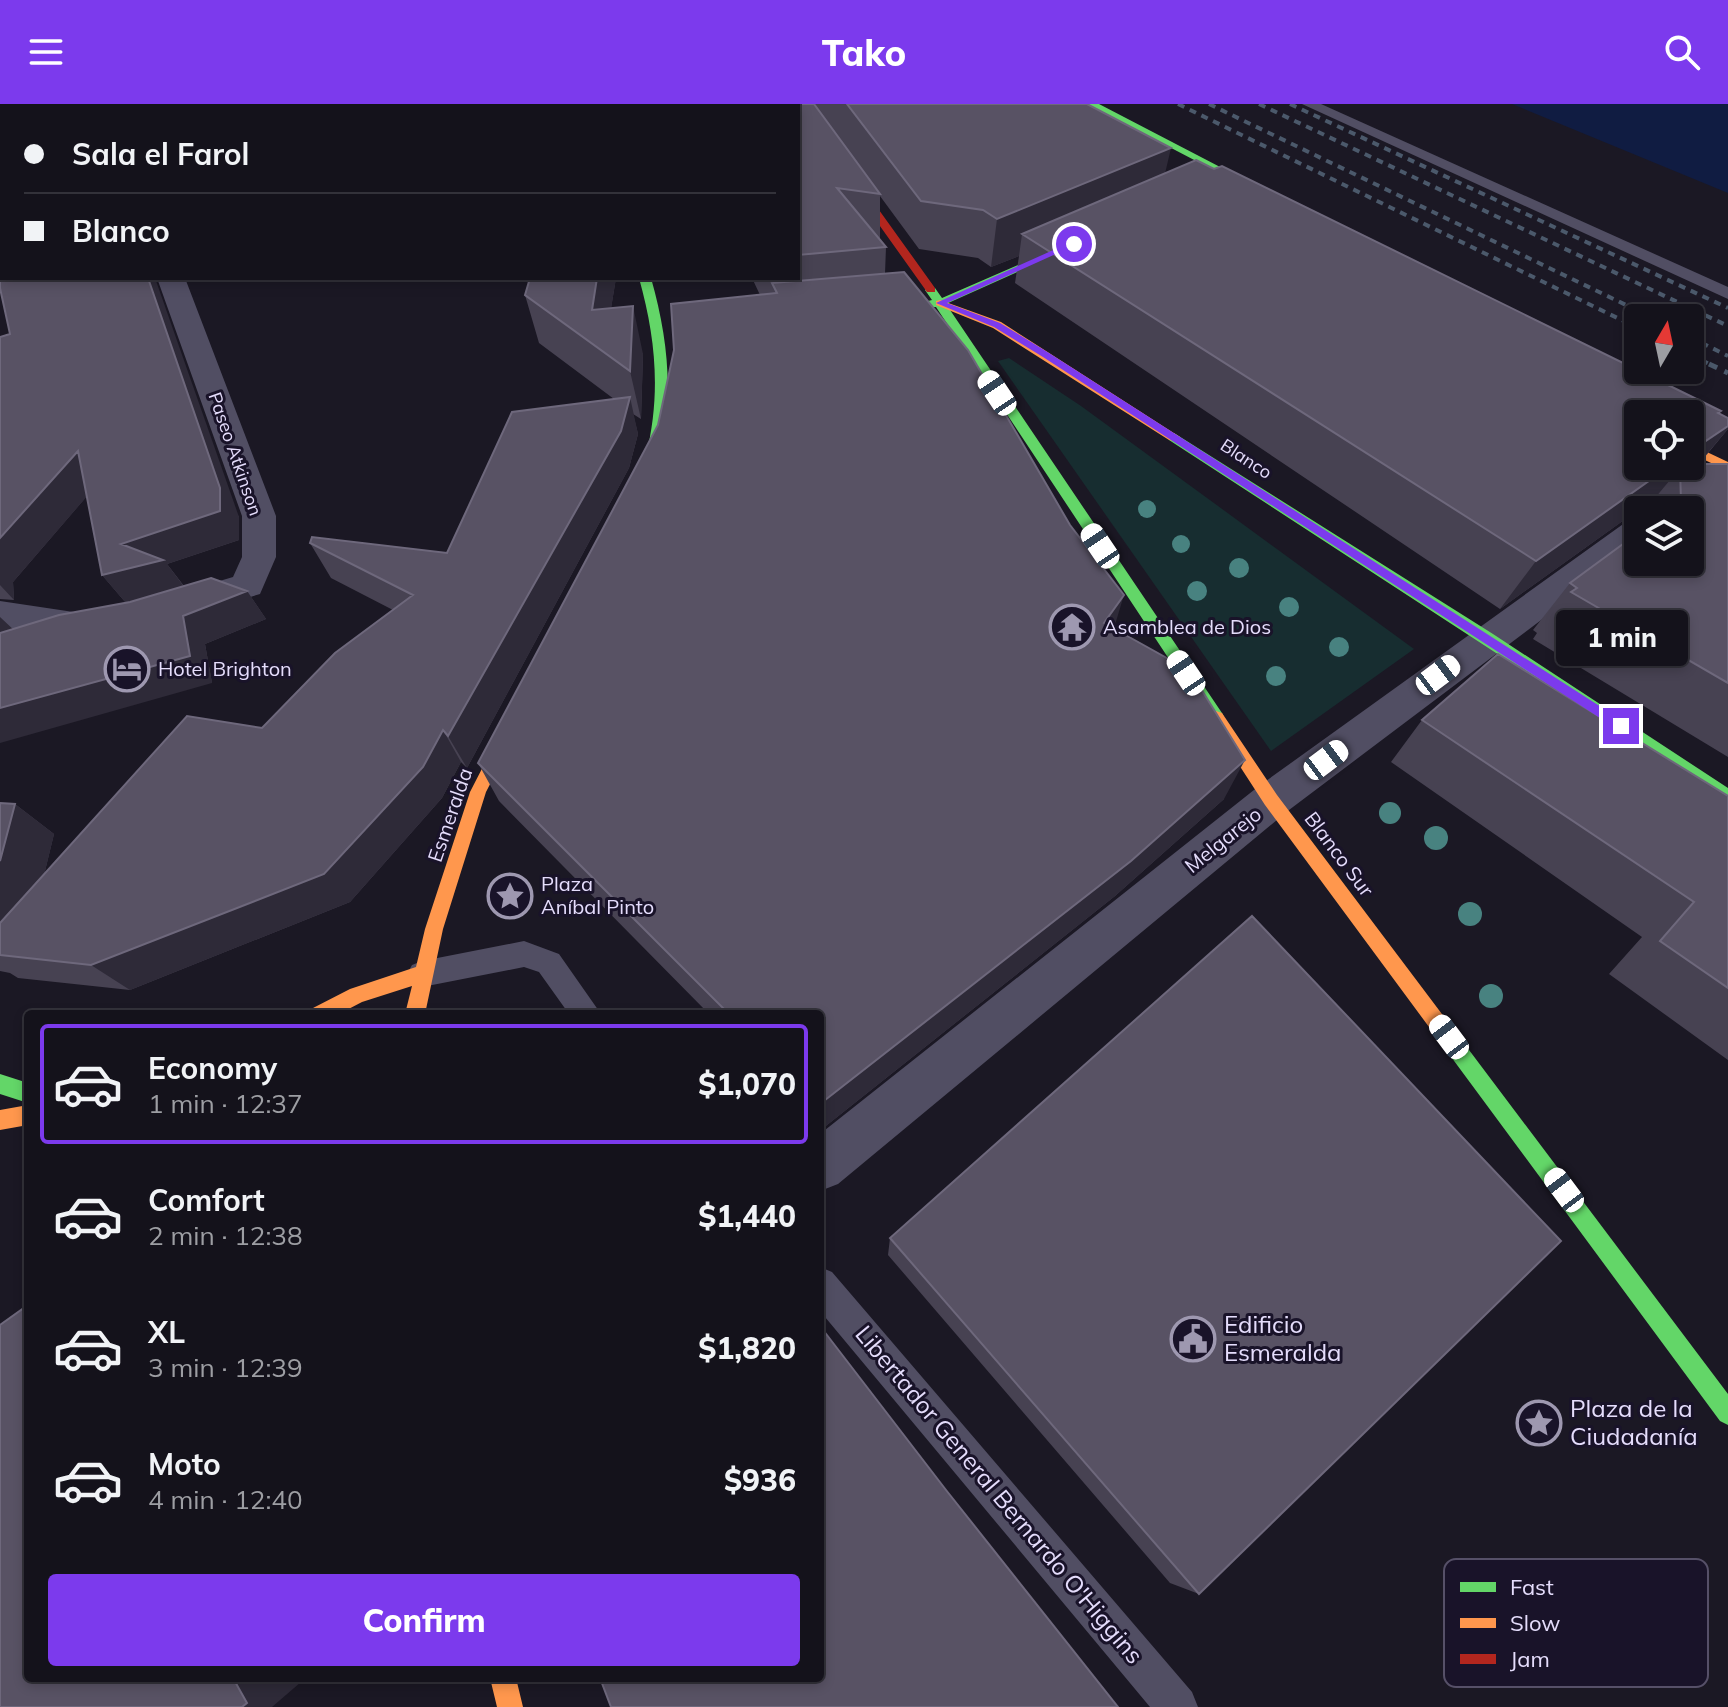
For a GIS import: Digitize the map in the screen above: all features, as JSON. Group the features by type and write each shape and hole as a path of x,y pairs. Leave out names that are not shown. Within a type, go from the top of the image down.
{"main road":[{"path":"1092,104 1286,204"},
{"path":"800,107 940,303"},
{"path":"902,306 940,303 1090,237"},
{"path":"646,280 668,329 663,413 648,469"},
{"name":"Blanco","path":"940,303 997,325 1488,638 1728,797"},
{"name":"Blanco Sur","path":"940,303 1271,800 1728,1413"},
{"path":"1704,455 1727,467"},
{"name":"Esmeralda","path":"416,1010 422,974 478,792 523,705"},
{"path":"328,1010 357,995 422,974"},
{"path":"0,1084 24,1092"},
{"path":"0,1120 24,1116"},
{"path":"504,1682 510,1707"}],"street":[{"name":"Paseo Atkinson","path":"0,614 87,627 146,616 247,585 259,557 259,516 172,280"},
{"path":"1698,487 1727,467"},
{"name":"Melgarejo","path":"824,1163 1271,800 1624,540"}],"lane":[{"path":"1309,104 1728,294"},
{"path":"422,974 524,954 549,963 583,1010"},
{"name":"Libertador General Bernardo O'Higgins","path":"824,1289 1177,1707"}],"green space":[{"path":"1009,358 1081,406 1414,649 1271,751 998,361"}],"water":[{"path":"1512,104 1728,104 1728,193"}],"building":[{"path":"800,104 814,104 880,194 837,188 886,247 800,255"},
{"path":"847,104 1087,104 1171,148 997,219 983,210 921,201"},
{"path":"1196,160 1214,169 1222,166 1624,363 1624,384 1666,384 1699,400 1624,400 1624,480 1650,480 1536,561 1022,234"},
{"path":"904,272 968,350 1070,525 1124,595 1104,623 1190,671 1245,760 1131,861 824,1101 824,1010 725,1010 478,763 658,425 674,350 671,304 777,293 772,283"},
{"path":"0,280 149,280 220,488 220,511 121,544 163,560 102,575 78,451 0,538 0,337 10,334"},
{"path":"529,280 597,280 592,310 633,306 630,371 525,295"},
{"path":"630,397 621,431 448,736 443,730 423,767 324,874 91,965 0,955 0,923 187,716 262,728 335,653 413,595 310,543 312,537 447,553 512,412"},
{"path":"1704,403 1721,411 1718,413 1728,418 1728,426 1704,442"},
{"path":"1704,464 1728,464 1728,683 1571,592 1577,588 1570,583 1624,543 1624,576 1704,576 1704,496 1681,496 1680,480 1704,480"},
{"path":"211,578 247,591 183,616 190,656 0,708 0,633 59,615 130,602"},
{"path":"1498,654 1728,796 1728,988 1660,941 1694,902 1422,720"},
{"path":"0,803 15,804 0,861"},
{"name":"Edificio Esmeralda","path":"1252,916 1561,1241 1199,1594 890,1238"},
{"path":"24,1308 24,1682 235,1682 247,1703 242,1707 0,1707 0,1325"},
{"path":"824,1331 1118,1707 611,1707 602,1682 824,1682"}],"railway":[{"path":"1178,104 1624,321"},
{"path":"1209,104 1624,304"},
{"path":"1259,104 1728,326"},
{"path":"1290,104 1728,308"},
{"path":"1704,344 1728,356"},
{"path":"1704,361 1711,365"},
{"path":"1711,365 1728,373"}],"traffic: fast":[{"path":"1092,104 1269,195"},
{"path":"923,304 940,303 1070,246"},
{"path":"646,280 657,323 663,389 653,456"},
{"path":"931,290 1216,717"},
{"path":"1174,437 1488,638 1728,797"},
{"path":"1453,1044 1728,1413"},
{"path":"0,1084 24,1092"}],"traffic: slow":[{"path":"940,303 997,325 1174,437"},
{"path":"1704,455 1728,467"},
{"path":"1216,717 1271,800 1453,1044"},
{"path":"416,1010 434,929 478,792 514,722"},
{"path":"328,1010 357,995 422,974"},
{"path":"0,1120 24,1116"},
{"path":"504,1682 510,1707"}],"traffic: jam":[{"path":"800,107 931,290"}],"place":[{"name":"Asamblea de Dios","path":"1072,627"},
{"name":"Hotel Brighton","path":"127,669"},
{"name":"Plaza Aníbal Pinto","path":"510,896"},
{"name":"Edificio Esmeralda","path":"1193,1339"},
{"name":"Plaza de la Ciudadanía","path":"1539,1423"}],"route":[{"path":"1074,244 940,303 997,325 1046,355 1621,726"}]}
